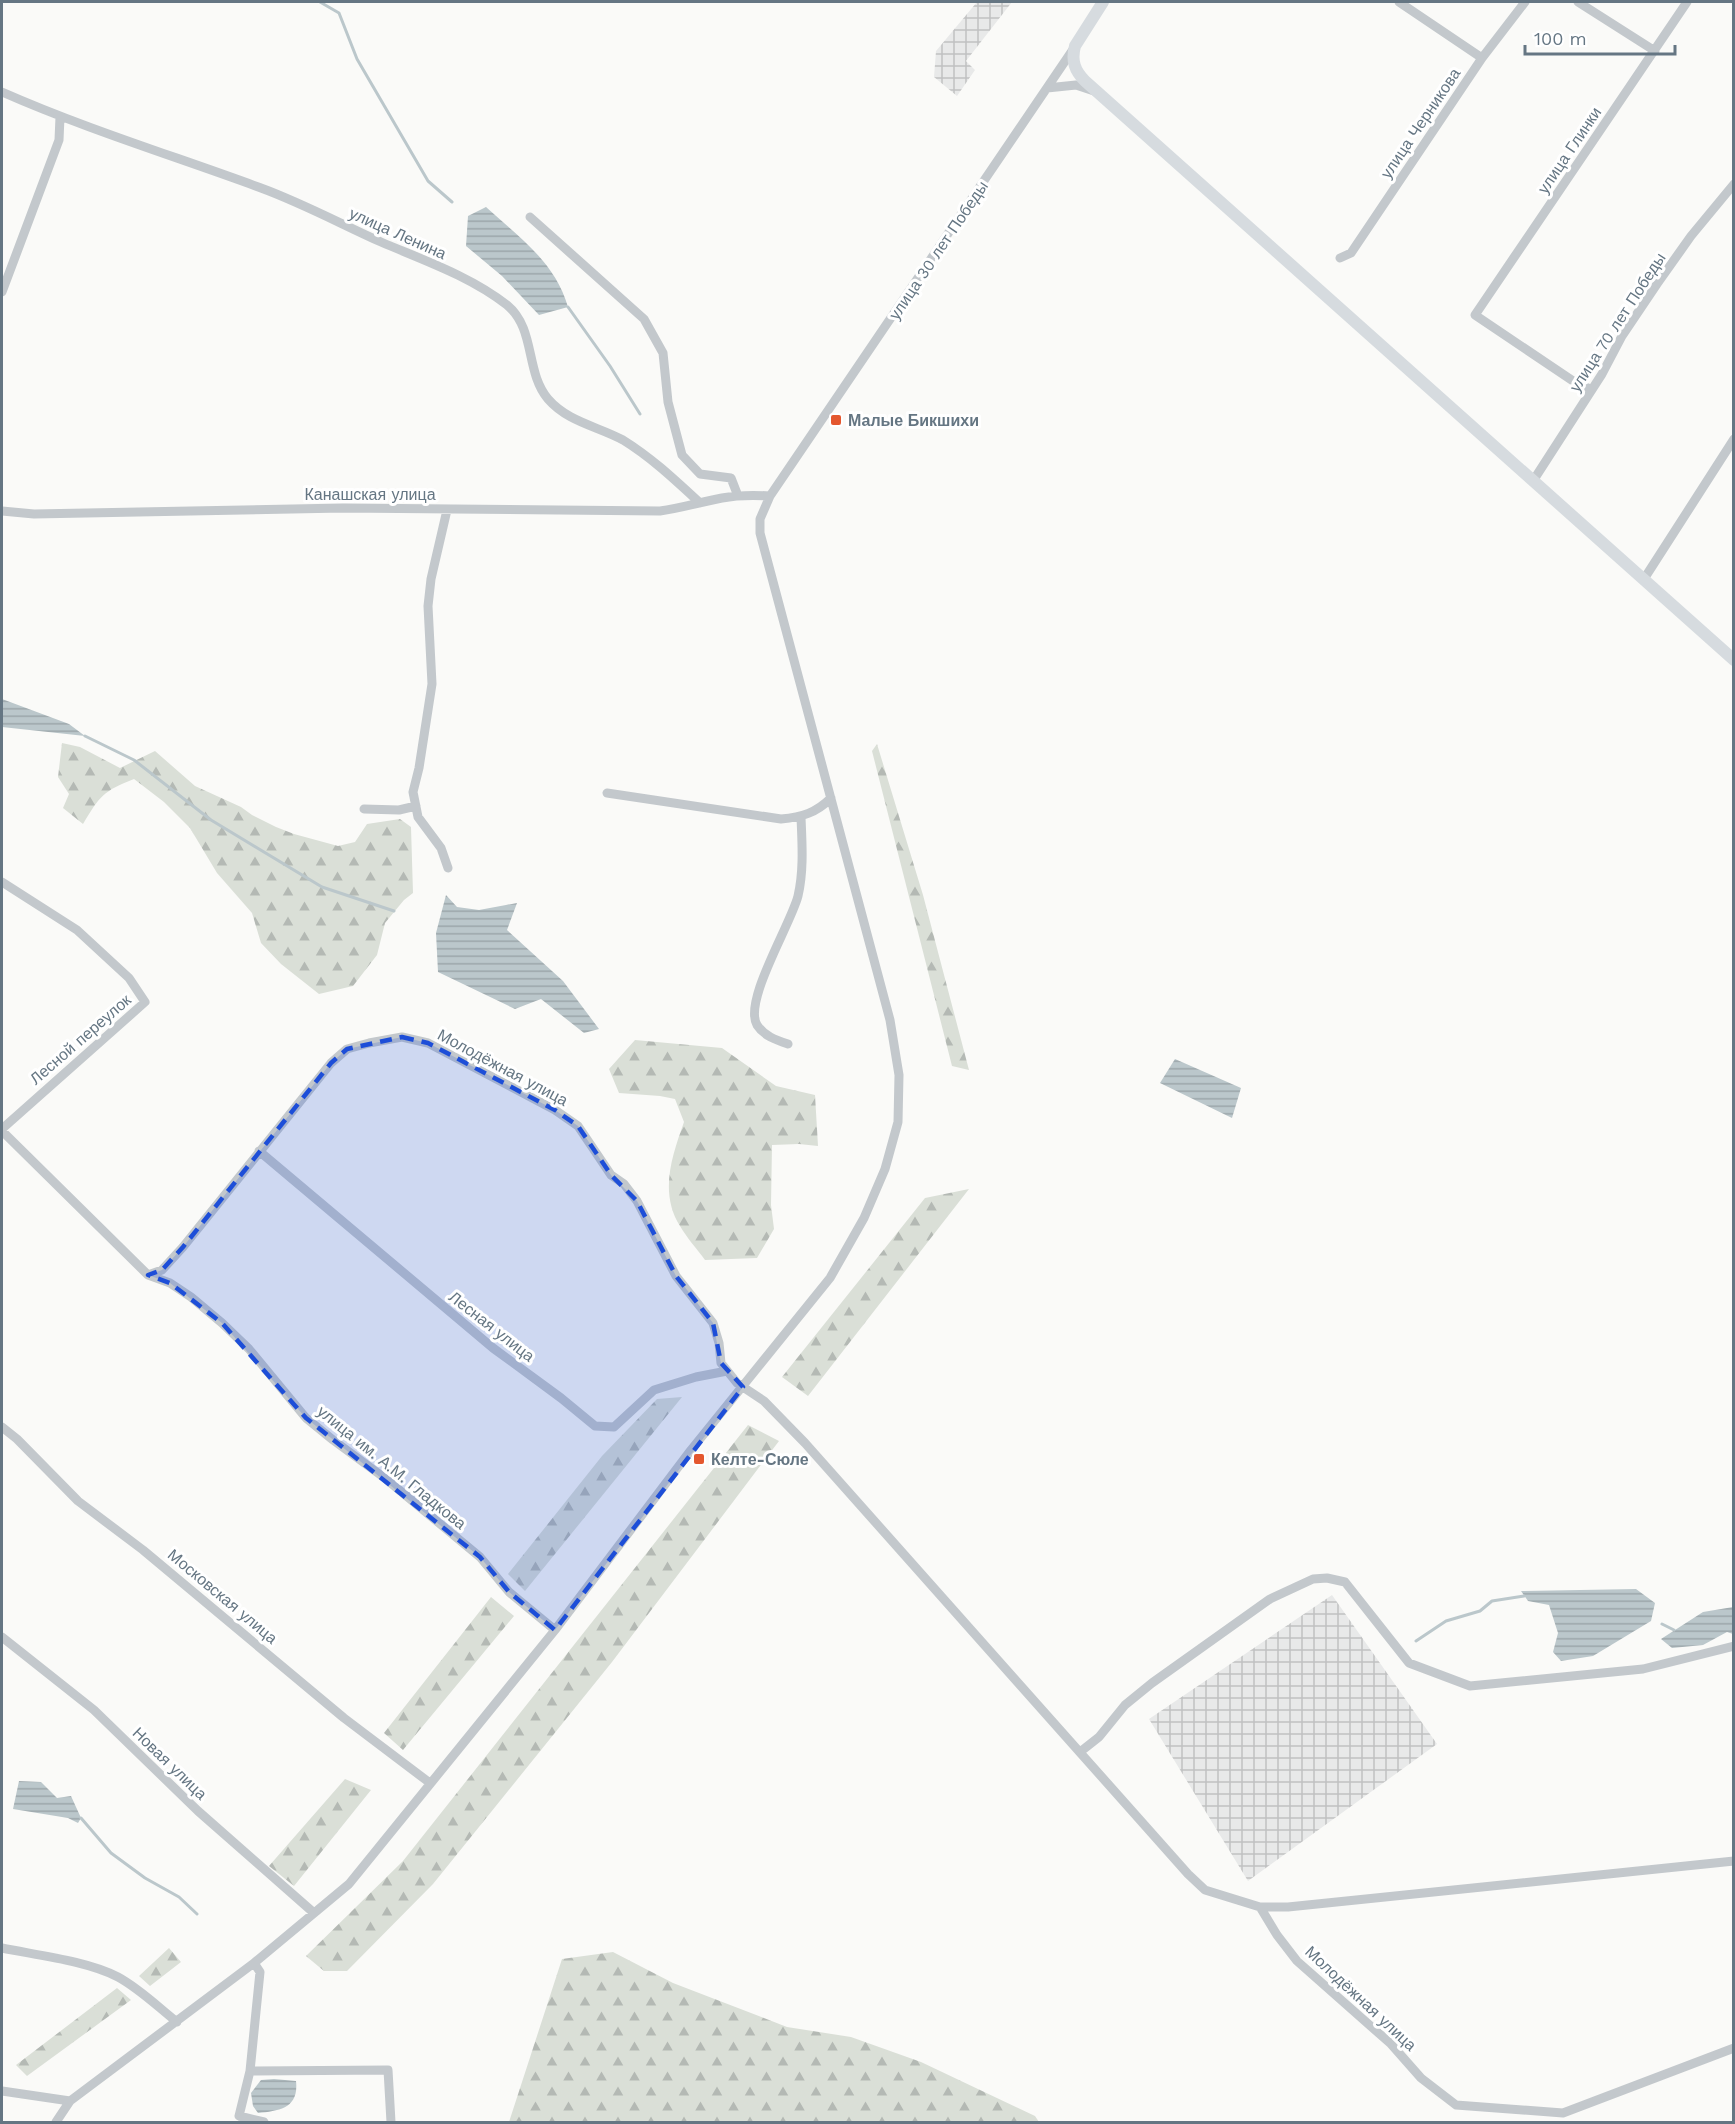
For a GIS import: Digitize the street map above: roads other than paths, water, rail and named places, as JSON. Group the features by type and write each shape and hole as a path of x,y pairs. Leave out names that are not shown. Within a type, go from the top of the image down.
{"main road":[{"name":"улица 30 лет Победы","path":"1075,46 1103,2"},
{"path":"1075,46 1073,57 1077,73 1095,91 1734,660"}],"street":[{"path":"1399,2 1482,58"},
{"name":"улица Черникова","path":"1340,258 1351,253 1482,58 1525,2"},
{"path":"1578,2 1654,51"},
{"name":"улица Глинки","path":"1591,389 1579,385 1474,315 1687,2"},
{"name":"улица 30 лет Победы","path":"56,2122 70,2101 254,1963 349,1884 555,1630 691,1450 830,1278 864,1218 885,1169 898,1122 899,1075 890,1020 759,532 760,519 770,496 1075,46"},
{"path":"1047,88 1076,85 1095,91"},
{"name":"улица Ленина","path":"2,92 60,117 263,189 468,280 508,306 519,319 527,334 540,387 548,399 567,416 622,440 657,464 700,504"},
{"path":"2,292 59,140 60,117"},
{"name":"улица 70 лет Победы","path":"1533,481 1602,374 1622,336 1657,284 1691,236 1734,184"},
{"path":"530,216 644,319 663,353 668,402 682,455 700,474 731,477 738,496"},
{"path":"1644,579 1734,439"},
{"name":"Канашская улица","path":"2,511 34,514 343,508 660,511 738,496 770,496"},
{"path":"447,510 431,579 428,606 432,684 413,792 418,817 441,848 448,868"},
{"path":"607,793 781,819 801,818 819,810 831,798"},
{"path":"364,809 399,810 416,806"},
{"path":"788,1044 769,1037 757,1025 754,1014 761,983 793,912 798,895 801,872 801,818"},
{"name":"Лесной переулок","path":"2,882 77,930 129,978 146,1002 2,1130"},
{"name":"Молодёжная улица","path":"148,1275 162,1270 331,1063 347,1049 402,1037 428,1043 555,1110 578,1126 611,1175 624,1184 637,1201 676,1276 713,1323 719,1343 721,1363 727,1371"},
{"name":"улица им. А.М. Гладкова","path":"2,1130 148,1275 170,1283 222,1323 249,1349 306,1418 386,1479 480,1557 509,1592 555,1630"},
{"name":"Лесная улица","path":"259,1151 476,1334 595,1426 614,1427 654,1390 696,1377 727,1371"},
{"path":"727,1371 736,1383 764,1401 805,1443 1188,1874 1205,1890 1260,1907 1311,1905 1734,1861"},
{"name":"Московская улица","path":"2,1427 17,1439 78,1501 151,1557 344,1718 430,1783"},
{"path":"1080,1752 1099,1737 1125,1705 1152,1683 1270,1599 1313,1579 1327,1578 1345,1582 1409,1663 1470,1686 1643,1669 1734,1646"},
{"name":"Новая улица","path":"2,1637 94,1710 198,1811 314,1913"},
{"name":"Молодёжная улица","path":"1260,1907 1277,1935 1297,1961 1391,2044 1421,2078 1456,2105 1563,2113 1734,2048"},
{"path":"2,1948 81,1965 115,1976 131,1984 177,2022"},
{"path":"254,1963 260,1972 250,2071 239,2116 264,2122"},
{"path":"250,2071 388,2070 391,2122"},
{"path":"2,2091 70,2101"}],"waterway":[{"path":"320,2 339,13 357,59 428,181 452,202"},
{"path":"568,307 610,366 640,414"},
{"path":"85,736 134,760 211,820 322,887 394,911"},
{"path":"1416,1641 1446,1621 1480,1611 1492,1601 1524,1596"},
{"path":"1662,1624 1674,1630"},
{"path":"81,1818 111,1853 145,1878 179,1897 197,1914"}],"place":[{"name":"Малые Бикшихи","path":"836,420"},
{"name":"Келте-Сюле","path":"699,1459"}]}
